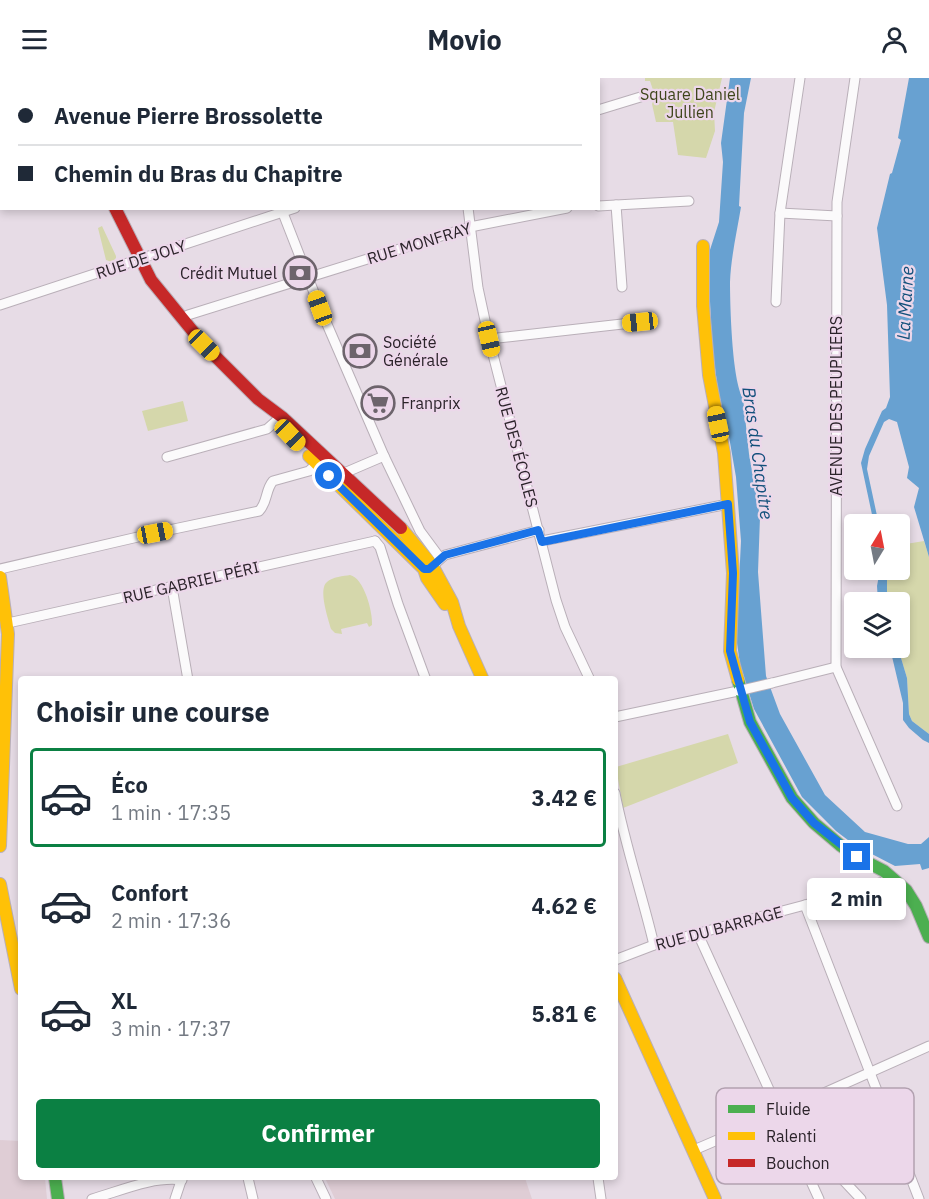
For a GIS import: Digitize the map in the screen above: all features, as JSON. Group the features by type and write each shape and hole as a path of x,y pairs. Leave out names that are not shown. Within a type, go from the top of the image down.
{"street":[{"path":"776,302 780,213 800,78"},
{"name":"AVENUE DES PEUPLIERS","path":"836,668 837,202 855,78"},
{"path":"600,109 647,94"},
{"path":"600,206 689,201"},
{"path":"616,205 622,287"},
{"path":"116,210 155,285 204,345 262,403 317,464 384,530 432,564"},
{"name":"RUE DES ÉCOLES","path":"468,210 478,288 489,339 538,530 560,612 588,676"},
{"name":"RUE MONFRAY","path":"188,315 470,227 557,210"},
{"path":"281,211 384,456 420,531 432,564 452,602 459,626 481,676"},
{"name":"RUE DE JOLY","path":"0,304 281,211"},
{"path":"780,213 837,216"},
{"path":"703,246 703,306 709,375 724,453 733,573 730,651 750,722 792,798 814,823 857,857 884,871 906,890 916,906 929,937"},
{"path":"489,339 640,322"},
{"path":"262,403 282,417 393,519 432,564"},
{"path":"166,457 267,429 276,421"},
{"path":"342,474 384,456"},
{"path":"0,569 259,511 264,506 269,485 273,481 309,471 317,464"},
{"path":"542,542 728,504"},
{"path":"393,519 375,541 380,547 425,676"},
{"path":"432,564 447,554 538,530"},
{"name":"RUE GABRIEL PÉRI","path":"4,624 375,541"},
{"path":"0,577 4,624 0,846"},
{"path":"172,587 187,676"},
{"path":"618,716 836,668 897,806"},
{"path":"618,808 654,945"},
{"name":"RUE DU BARRAGE","path":"618,959 654,945 893,879"},
{"path":"0,884 18,974"},
{"path":"805,905 876,1088"},
{"path":"698,934 773,1088"},
{"path":"618,985 715,1199"},
{"path":"835,1088 929,1046"},
{"path":"694,1150 716,1140"},
{"path":"55,1180 58,1199"},
{"path":"92,1199 161,1180"},
{"path":"175,1199 182,1180"},
{"path":"248,1180 253,1199"},
{"path":"317,1180 326,1199"},
{"path":"598,1180 601,1199"},
{"path":"813,1184 819,1199"},
{"path":"848,1184 861,1199"},
{"path":"913,1184 919,1199"}],"shaded area":[{"path":"0,1140 18,1141 18,1180 45,1180 47,1199 0,1199"},
{"path":"326,1180 526,1180 532,1199 335,1199"}],"green space":[{"name":"Square Daniel Jullien","path":"645,78 722,78 714,112 715,131 706,158 678,155 673,122 656,122 652,104 655,96 650,81 645,81"},
{"path":"102,226 116,256 112,262 106,260 98,228"},
{"path":"183,401 188,421 148,431 142,411"},
{"path":"924,541 929,557 929,734 912,721 909,714 907,678 901,658 910,658 910,592 887,592 887,580 910,580 910,543"},
{"path":"350,575 355,577 363,589 371,612 372,625 369,627 367,623 341,629 342,634 335,633 331,629 326,611 324,586 332,579"},
{"path":"728,734 738,763 623,808 618,766"}],"water":[{"path":"730,78 751,78 744,113 739,206 741,207 732,263 730,293 736,376 743,398 749,454 760,517 758,572 766,676 780,714 825,795 865,832 908,844 921,844 929,837 929,868 922,870 920,864 895,866 868,852 865,853 836,831 802,797 754,709 740,664 737,622 741,541 736,477 718,390 712,346 708,256 719,222 723,162 721,143"},
{"name":"La Marne","path":"909,78 929,78 929,557 914,507 919,488 907,478 909,467 897,422 889,419 884,422 869,456 867,469 877,514 872,514 861,463 865,449 890,397 887,305 877,228 901,140 898,138"},
{"path":"878,580 887,580 887,592 877,592"},
{"path":"892,658 901,658 907,678 909,714 912,721 929,734 929,743 909,728 903,720 903,703"}],"traffic: fast":[{"path":"738,680 750,722 792,798 814,823 840,845 884,871 906,890 916,906 929,937"},
{"path":"55,1180 58,1199"}],"traffic: slow":[{"path":"703,246 703,306 709,375 724,453 733,573 730,651 738,680"},
{"path":"309,456 424,569 427,578 445,604"},
{"path":"401,528 432,565 452,602 459,626 481,676"},
{"path":"0,577 8,634 0,846"},
{"path":"0,884 18,974"},
{"path":"618,985 715,1199"}],"traffic: jam":[{"path":"116,210 151,280 204,345 258,399 282,417 401,528"}],"place":[{"name":"Crédit Mutuel","path":"300,273"},
{"name":"Société Générale","path":"360,351"},
{"name":"Franprix","path":"378,403"}],"route":[{"path":"329,476 424,569 429,569 445,555 538,530 542,542 728,504 733,573 730,651 750,722 792,798 814,823 857,857"}],"water label":[{"name":"Bras du Chapitre","path":"758,453"}]}
